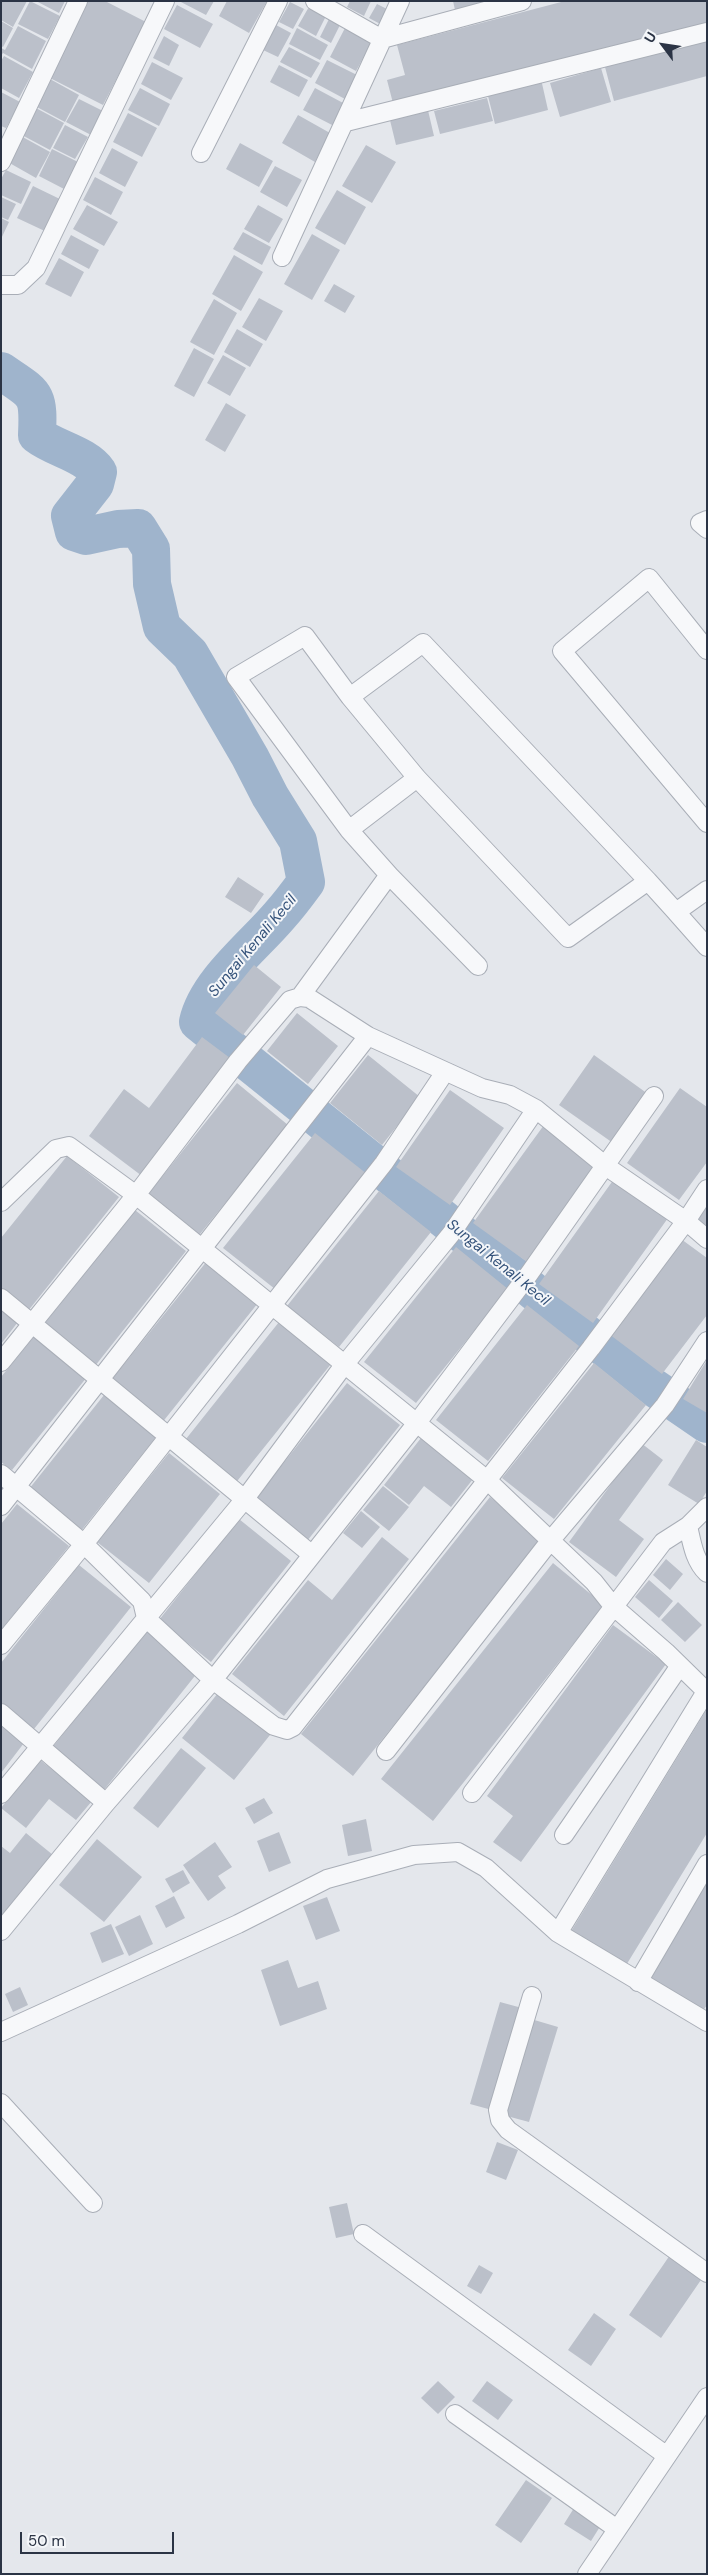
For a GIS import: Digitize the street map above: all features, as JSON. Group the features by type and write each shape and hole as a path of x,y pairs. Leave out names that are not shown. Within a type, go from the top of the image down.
{"street":[{"path":"1,162 78,1"},
{"path":"1,285 18,285 36,268 165,1"},
{"path":"201,153 278,1"},
{"path":"315,1 382,39 522,1"},
{"path":"282,257 346,122 400,1"},
{"path":"346,122 707,32"},
{"path":"707,520 700,523 707,530"},
{"path":"707,650 649,578 562,651 707,823"},
{"path":"478,966 348,830 236,677 306,636 350,697 417,778 568,938 648,881"},
{"path":"350,697 423,643 648,881 707,947"},
{"path":"348,830 417,778"},
{"path":"1,1362 136,1195 241,1058 290,1000 300,996 389,875"},
{"path":"676,912 707,890"},
{"path":"300,996 309,998 368,1036 482,1088 510,1095 536,1109 606,1167 686,1221 707,1239"},
{"path":"1,1506 368,1036"},
{"path":"1,1645 84,1544 384,1163 445,1072"},
{"path":"1,1931 106,1803 214,1680 311,1554 416,1424 529,1274 606,1167 654,1096"},
{"path":"1,1794 244,1500 344,1366 455,1229 536,1109"},
{"path":"1,1202 56,1150 70,1146 136,1195 201,1250 486,1480 594,1582 613,1606 666,1652 679,1667 706,1691 558,1933"},
{"path":"1,1474 84,1544 142,1601 146,1618 214,1680 274,1726 287,1730 293,1727 591,1348 686,1221 707,1189"},
{"path":"1,1298 168,1438 311,1554"},
{"path":"386,1751 550,1541 664,1405 678,1387 707,1341"},
{"path":"472,1793 663,1542 688,1526 707,1507"},
{"path":"688,1526 695,1554 700,1566 707,1573"},
{"path":"564,1835 679,1667"},
{"path":"1,1712 106,1803"},
{"path":"1,2032 238,1924 327,1879 414,1855 458,1852 486,1868 558,1933 707,2022"},
{"path":"638,1982 707,1864"},
{"path":"532,1996 498,2110 500,2120 508,2130 707,2273"},
{"path":"1,2103 93,2203"},
{"path":"363,2234 666,2456"},
{"path":"587,2574 707,2398"},
{"path":"454,2414 617,2530"}],"building":[{"path":"1,1 27,1 13,27 1,20"},
{"path":"30,1 60,16 48,39 18,24"},
{"path":"36,1 65,1 59,13"},
{"path":"87,1 105,1 146,22 103,105 48,77"},
{"path":"179,1 214,1 206,15"},
{"path":"227,1 267,1 249,33 219,16"},
{"path":"350,1 371,1 364,16 347,7"},
{"path":"453,1 486,1 486,2 455,10"},
{"path":"565,1 707,1 707,25 394,107 387,80 405,75 397,45"},
{"path":"290,2 304,9 293,29 279,22"},
{"path":"377,4 389,10 382,25 369,18"},
{"path":"177,5 213,24 200,48 164,29"},
{"path":"310,5 327,14 316,36 298,26"},
{"path":"330,17 341,23 331,43 320,37"},
{"path":"1,21 13,28 3,47 1,46"},
{"path":"276,25 291,33 278,57 263,50"},
{"path":"18,26 46,41 32,69 3,53 1,56 1,48 5,50"},
{"path":"297,28 328,45 320,60 289,44"},
{"path":"345,28 372,42 356,71 330,57"},
{"path":"164,36 179,45 169,66 153,58"},
{"path":"707,40 707,76 614,101 605,67"},
{"path":"289,47 320,63 311,78 280,62"},
{"path":"4,56 33,72 19,98 1,88 1,61"},
{"path":"327,60 357,75 345,99 315,83"},
{"path":"152,62 183,78 171,100 141,84"},
{"path":"279,65 308,80 299,97 270,82"},
{"path":"601,68 611,102 560,117 550,83"},
{"path":"50,79 79,95 65,122 35,106"},
{"path":"541,79 548,110 495,124 487,92"},
{"path":"140,88 170,104 159,126 128,110"},
{"path":"315,88 345,104 334,126 303,110"},
{"path":"1,92 20,102 6,128 1,126"},
{"path":"487,98 493,121 440,134 434,111"},
{"path":"79,99 105,112 93,136 66,122"},
{"path":"427,106 434,136 396,145 389,116"},
{"path":"34,107 64,123 50,150 20,134"},
{"path":"128,113 157,128 142,157 113,142"},
{"path":"298,115 330,133 315,162 282,143"},
{"path":"65,125 88,137 75,159 53,148"},
{"path":"19,135 50,152 36,178 6,161"},
{"path":"240,143 273,161 259,187 226,169"},
{"path":"366,145 396,162 372,203 342,186"},
{"path":"112,148 138,162 125,187 99,173"},
{"path":"52,149 80,163 66,190 39,176"},
{"path":"275,166 302,180 287,207 260,192"},
{"path":"6,170 31,182 21,204 1,195 1,179"},
{"path":"95,177 123,192 111,215 83,200"},
{"path":"33,186 64,201 49,233 17,218"},
{"path":"337,190 366,207 345,245 315,228"},
{"path":"1,197 16,204 8,220 1,217"},
{"path":"87,205 118,222 104,246 73,229"},
{"path":"258,205 283,219 269,243 244,229"},
{"path":"1,218 9,222 1,239"},
{"path":"243,232 271,247 262,265 233,249"},
{"path":"312,234 340,250 312,300 284,284"},
{"path":"71,235 99,250 89,269 61,254"},
{"path":"234,255 263,272 241,311 212,294"},
{"path":"59,258 84,272 71,297 45,284"},
{"path":"334,284 355,296 345,313 324,301"},
{"path":"259,298 283,311 266,341 242,327"},
{"path":"214,299 237,313 214,355 190,342"},
{"path":"237,329 263,344 250,367 224,352"},
{"path":"194,348 214,359 194,397 174,386"},
{"path":"223,355 246,368 230,396 207,383"},
{"path":"226,403 246,415 225,452 205,440"},
{"path":"238,877 264,894 251,913 225,897"},
{"path":"254,965 281,987 243,1035 215,1013"},
{"path":"297,1013 338,1046 308,1084 267,1051"},
{"path":"202,1037 230,1058 142,1176 89,1136 124,1089 149,1108"},
{"path":"368,1055 420,1097 382,1145 330,1103"},
{"path":"594,1055 648,1094 613,1143 559,1105"},
{"path":"237,1083 288,1125 196,1239 145,1198"},
{"path":"680,1088 707,1107 707,1162 679,1200 627,1163"},
{"path":"450,1090 504,1128 450,1205 396,1167"},
{"path":"544,1125 598,1164 527,1262 473,1223"},
{"path":"315,1133 367,1174 275,1289 223,1248"},
{"path":"67,1156 119,1197 28,1311 1,1290 1,1238"},
{"path":"614,1179 668,1218 593,1323 539,1284"},
{"path":"379,1191 431,1232 339,1347 287,1306"},
{"path":"707,1200 707,1226 694,1217"},
{"path":"135,1210 186,1251 95,1366 44,1324"},
{"path":"681,1239 707,1258 707,1315 662,1374 609,1334"},
{"path":"456,1247 508,1289 416,1403 364,1362"},
{"path":"207,1261 258,1303 161,1424 109,1383"},
{"path":"1,1302 21,1318 1,1344"},
{"path":"527,1305 579,1346 488,1461 436,1420"},
{"path":"279,1322 331,1364 234,1485 182,1444"},
{"path":"35,1335 87,1377 12,1470 1,1462 1,1377"},
{"path":"707,1360 707,1413 683,1399"},
{"path":"594,1363 646,1405 554,1519 502,1478"},
{"path":"347,1383 400,1425 307,1541 255,1499"},
{"path":"104,1395 156,1437 81,1531 29,1489"},
{"path":"421,1438 473,1479 451,1507 424,1486 409,1505 384,1485"},
{"path":"696,1440 707,1447 707,1491 699,1504 668,1485"},
{"path":"641,1443 663,1460 619,1520 644,1539 616,1577 569,1542"},
{"path":"169,1453 220,1494 149,1583 97,1542"},
{"path":"383,1486 409,1507 389,1531 363,1510"},
{"path":"490,1497 542,1539 353,1776 301,1734"},
{"path":"17,1504 69,1546 1,1630 1,1524"},
{"path":"361,1511 380,1527 362,1548 343,1533"},
{"path":"239,1519 291,1561 211,1662 159,1620"},
{"path":"382,1537 409,1559 284,1716 232,1674 308,1580 332,1600"},
{"path":"666,1559 683,1574 670,1590 653,1575"},
{"path":"553,1563 604,1605 433,1821 381,1779"},
{"path":"79,1565 131,1607 34,1729 1,1702 1,1663"},
{"path":"649,1580 673,1601 659,1618 635,1597"},
{"path":"678,1602 702,1625 685,1642 661,1620"},
{"path":"613,1625 666,1664 521,1862 493,1842 513,1816 487,1796"},
{"path":"146,1630 198,1672 104,1790 52,1748"},
{"path":"218,1693 270,1735 234,1780 182,1738"},
{"path":"707,1709 707,1833 625,1967 570,1933"},
{"path":"1,1725 24,1743 1,1773"},
{"path":"181,1748 206,1768 158,1828 133,1808"},
{"path":"40,1760 92,1801 76,1820 49,1799 26,1828 1,1808"},
{"path":"264,1798 273,1813 254,1824 245,1808"},
{"path":"366,1819 372,1851 348,1856 342,1825"},
{"path":"279,1832 291,1863 269,1872 257,1841"},
{"path":"26,1833 53,1855 1,1920 1,1846 10,1853"},
{"path":"97,1839 142,1877 104,1922 59,1885"},
{"path":"215,1842 232,1867 218,1876 226,1888 208,1901 183,1865"},
{"path":"183,1870 190,1883 173,1893 165,1879"},
{"path":"707,1881 707,2005 702,2012 647,1978"},
{"path":"174,1896 185,1918 166,1928 155,1906"},
{"path":"327,1897 340,1931 316,1940 303,1906"},
{"path":"140,1915 153,1944 129,1956 115,1927"},
{"path":"111,1924 124,1954 102,1963 90,1933"},
{"path":"288,1960 298,1988 318,1981 327,2009 280,2026 261,1970"},
{"path":"20,1987 28,2005 13,2012 5,1994"},
{"path":"500,2002 522,2008 492,2110 470,2104"},
{"path":"531,2019 558,2027 529,2122 503,2115"},
{"path":"497,2142 518,2150 506,2180 486,2172"},
{"path":"347,2203 354,2234 336,2238 329,2207"},
{"path":"670,2255 703,2277 661,2338 629,2315"},
{"path":"479,2265 493,2273 481,2294 467,2286"},
{"path":"594,2313 616,2329 591,2366 568,2350"},
{"path":"438,2381 455,2397 438,2414 421,2398"},
{"path":"487,2381 513,2400 498,2420 472,2401"},
{"path":"526,2480 552,2498 521,2543 495,2525"},
{"path":"574,2508 601,2525 591,2541 564,2524"}],"waterway":[{"name":"Sungai Kenali Kecil","path":"1,371 22,385 33,396 37,410 37,435 78,456 93,466 98,472 95,484 70,516 74,532 86,536 118,529 138,528 151,549 152,584 162,627 190,654 250,757 270,796 298,841 306,882 269,927 221,979 203,1007 198,1022 653,1387 707,1424"}]}
